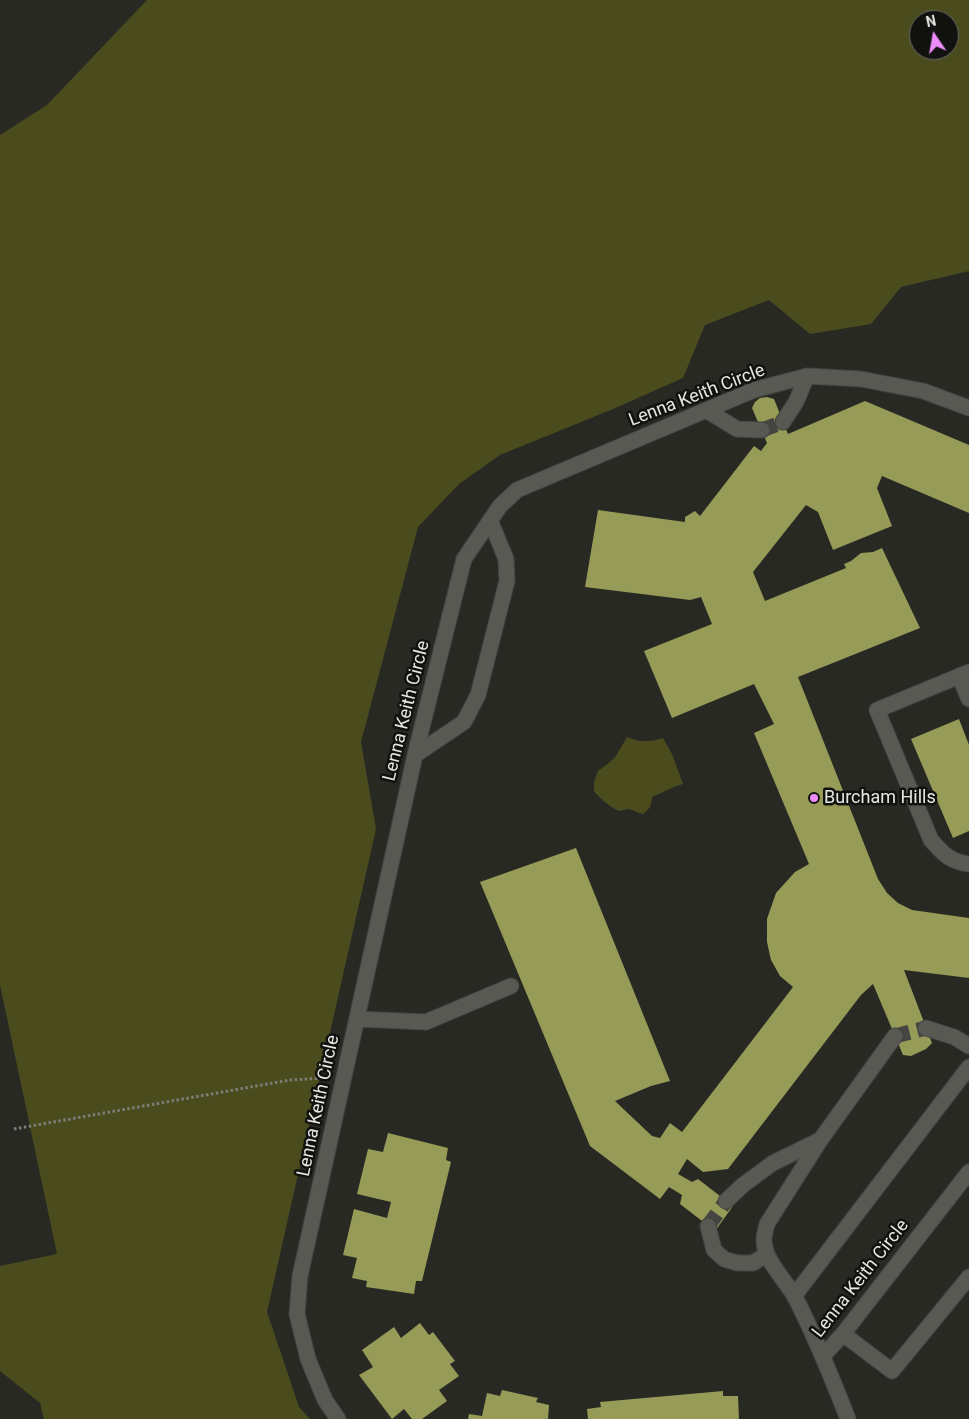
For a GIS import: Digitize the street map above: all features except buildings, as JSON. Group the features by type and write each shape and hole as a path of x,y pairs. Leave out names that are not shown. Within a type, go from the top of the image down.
{"street":[{"name":"Lenna Keith Circle","path":"338,1419 325,1400 308,1359 297,1314 300,1276 415,755 464,559 500,506 517,490 754,390 807,376 861,379 923,391 969,408"},
{"path":"783,422 796,402 807,376"},
{"path":"706,410 737,430 762,430"},
{"path":"415,755 464,722 478,696 507,582 506,559 490,520"},
{"path":"969,699 964,674 877,710 931,840 942,853 958,863 969,864"},
{"path":"357,1019 426,1022 511,986"},
{"path":"926,1028 954,1037 969,1046"},
{"path":"823,1356 794,1296 767,1254 763,1239 767,1224 821,1139 895,1036"},
{"path":"794,1296 969,1067"},
{"path":"726,1201 743,1185 773,1163 821,1139"},
{"name":"Lenna Keith Circle","path":"848,1419 823,1356 843,1334 969,1172"},
{"path":"708,1226 714,1250 724,1259 737,1264 753,1263 767,1254"},
{"path":"843,1334 892,1371 969,1277"}],"path":[{"path":"14,1129 290,1080 324,1078 343,1081"}],"green space":[{"path":"147,0 969,0 969,271 901,287 871,324 810,334 769,300 705,325 683,378 500,455 459,484 418,527 361,742 376,829 267,1312 299,1407 310,1419 44,1419 40,1403 0,1371 0,1266 57,1254 0,985 0,135 47,105"},
{"path":"627,737 645,741 663,738 672,754 683,784 652,797 650,807 643,814 630,809 619,811 605,802 594,791 594,782 598,771 616,756"}],"tunnel":[{"path":"762,430 783,422"},
{"path":"895,1036 926,1028"},
{"path":"708,1226 726,1201"}],"place":[{"name":"Burcham Hills","path":"814,798"}]}
